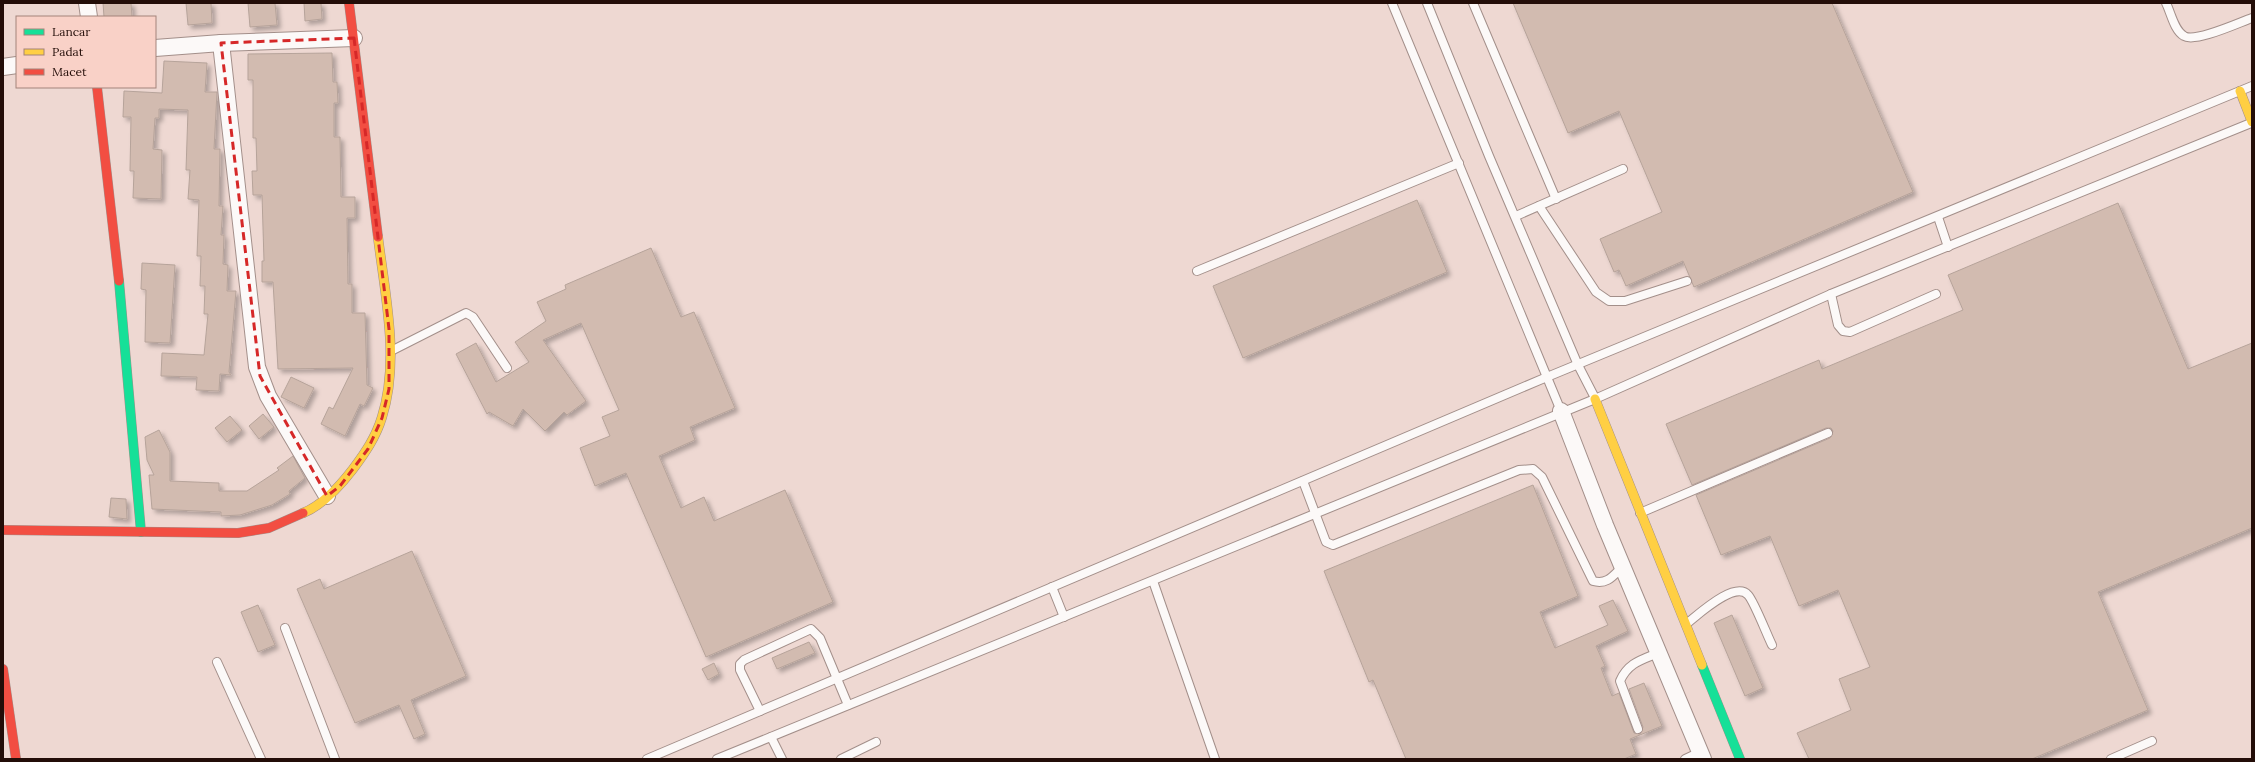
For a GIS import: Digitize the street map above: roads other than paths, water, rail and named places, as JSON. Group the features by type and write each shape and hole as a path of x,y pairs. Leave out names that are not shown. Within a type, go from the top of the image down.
{"street":[{"path":"88,3 89,16"},
{"path":"3,530 238,533 269,528 308,511 340,486 368,449 382,418 389,389 389,329 349,3"},
{"path":"156,48 221,43 354,38"},
{"path":"221,43 257,367 268,396 327,496"},
{"path":"3,67 16,65"},
{"path":"97,88 120,289 140,532"},
{"path":"2240,91 2252,122"},
{"path":"1595,399 1740,759"},
{"path":"1561,411 1622,567 1702,755"},
{"path":"3,673 16,759"}],"lane":[{"path":"1392,3 1561,411"},
{"path":"1427,3 1489,156 1516,216 1578,365 1595,399"},
{"path":"1473,3 1556,199"},
{"path":"2166,3 2178,30 2184,36 2195,39 2252,18"},
{"path":"647,759 1547,377 1938,217 2252,86"},
{"path":"718,759 1317,514 1561,411 1595,399 1831,294 2252,122"},
{"path":"1197,271 1459,162"},
{"path":"1516,216 1624,169"},
{"path":"1539,206 1596,292 1609,301 1625,301 1687,281"},
{"path":"1938,217 1948,247"},
{"path":"1831,294 1838,325 1843,331 1850,332 1936,294"},
{"path":"389,352 466,313 473,317 507,368"},
{"path":"1640,513 1828,434"},
{"path":"1303,481 1317,514 1326,542 1333,546 1519,470 1533,469 1542,477 1593,581 1601,583 1608,581 1622,567"},
{"path":"1153,581 1215,759"},
{"path":"1052,587 1064,617"},
{"path":"1685,625 1728,593 1739,590 1748,594 1772,645"},
{"path":"285,628 335,759"},
{"path":"760,711 740,670 740,664 744,660 810,629 820,638 848,705"},
{"path":"1638,729 1620,681 1631,664 1658,653"},
{"path":"217,662 260,759"},
{"path":"771,737 782,759"},
{"path":"2111,759 2152,741"},
{"path":"841,759 876,742"},
{"path":"1685,759 1702,755"}]}
